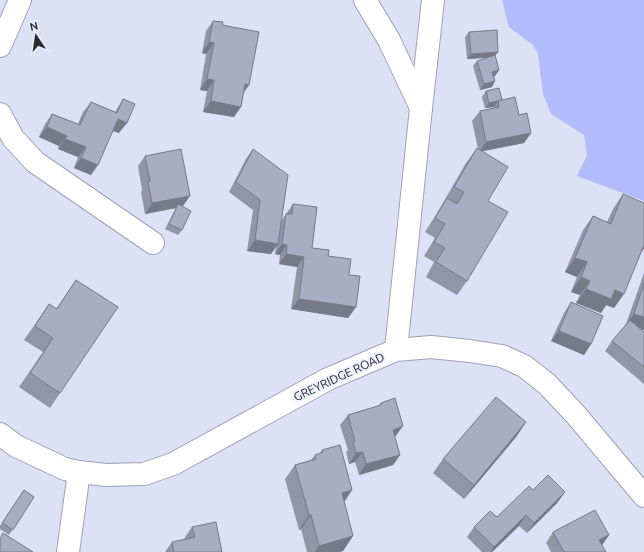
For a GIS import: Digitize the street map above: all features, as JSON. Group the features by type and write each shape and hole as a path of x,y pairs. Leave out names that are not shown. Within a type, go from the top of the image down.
{"street":[{"path":"0,46 20,0"},
{"path":"365,0 389,40 421,108"},
{"path":"396,350 433,0"},
{"path":"0,114 13,138 35,162 153,243"},
{"name":"GREYRIDGE ROAD","path":"0,434 16,446 65,469 106,475 144,474 173,464 328,379 396,350 431,347 502,356 524,366 547,384 576,415 644,496"},
{"path":"68,552 79,472"}],"shaded area":[{"path":"502,0 644,0 644,201 577,176 587,155 584,135 551,114 543,94 538,54 533,45 509,27"}],"building":[{"path":"213,21 223,22 222,25 259,32 249,85 245,84 241,107 211,101 214,80 207,79 214,43 209,42"},
{"path":"497,30 498,52 471,54 469,32"},
{"path":"495,55 499,70 492,72 495,81 484,84 477,61"},
{"path":"499,88 502,100 489,103 486,91"},
{"path":"515,97 519,115 527,113 531,133 486,142 480,111 499,107 498,101"},
{"path":"123,99 135,104 127,123 118,119 98,165 81,158 86,147 65,139 67,136 47,127 52,114 80,125 91,102 117,113"},
{"path":"477,148 508,167 488,201 508,212 467,281 436,262 445,248 434,242 445,224 435,218 447,198 457,204 464,192 454,187"},
{"path":"181,149 190,196 152,203 148,182 150,181 145,156"},
{"path":"253,149 288,175 278,244 255,240 260,200 236,182"},
{"path":"623,194 644,203 644,245 624,294 615,290 611,299 586,289 590,281 581,277 587,262 575,258 593,216 611,224"},
{"path":"178,204 191,211 182,230 169,224"},
{"path":"293,204 317,207 312,248 329,250 328,256 351,259 349,275 360,276 356,307 299,299 304,257 286,254 287,245 282,244 286,214 292,214"},
{"path":"76,280 118,307 60,393 30,373 53,338 35,326 49,304 57,309"},
{"path":"644,283 644,317 634,314"},
{"path":"571,302 603,316 591,344 559,331"},
{"path":"630,320 644,332 644,367 612,341"},
{"path":"496,397 526,422 474,485 443,459"},
{"path":"395,398 403,426 393,430 400,455 366,464 363,452 356,453 353,442 355,441 348,415 381,405 381,403"},
{"path":"340,445 352,490 342,493 353,536 319,546 295,465 316,459 315,455 323,452 322,450"},
{"path":"548,475 565,492 534,523 526,515 494,547 474,527 490,511 497,517 529,486 533,490"},
{"path":"24,490 34,497 13,530 2,523"},
{"path":"595,510 609,535 599,540 606,552 564,552 553,532"},
{"path":"216,522 222,552 174,552 172,542 195,537 192,527"},
{"path":"3,533 33,552 0,552 0,539"}]}
